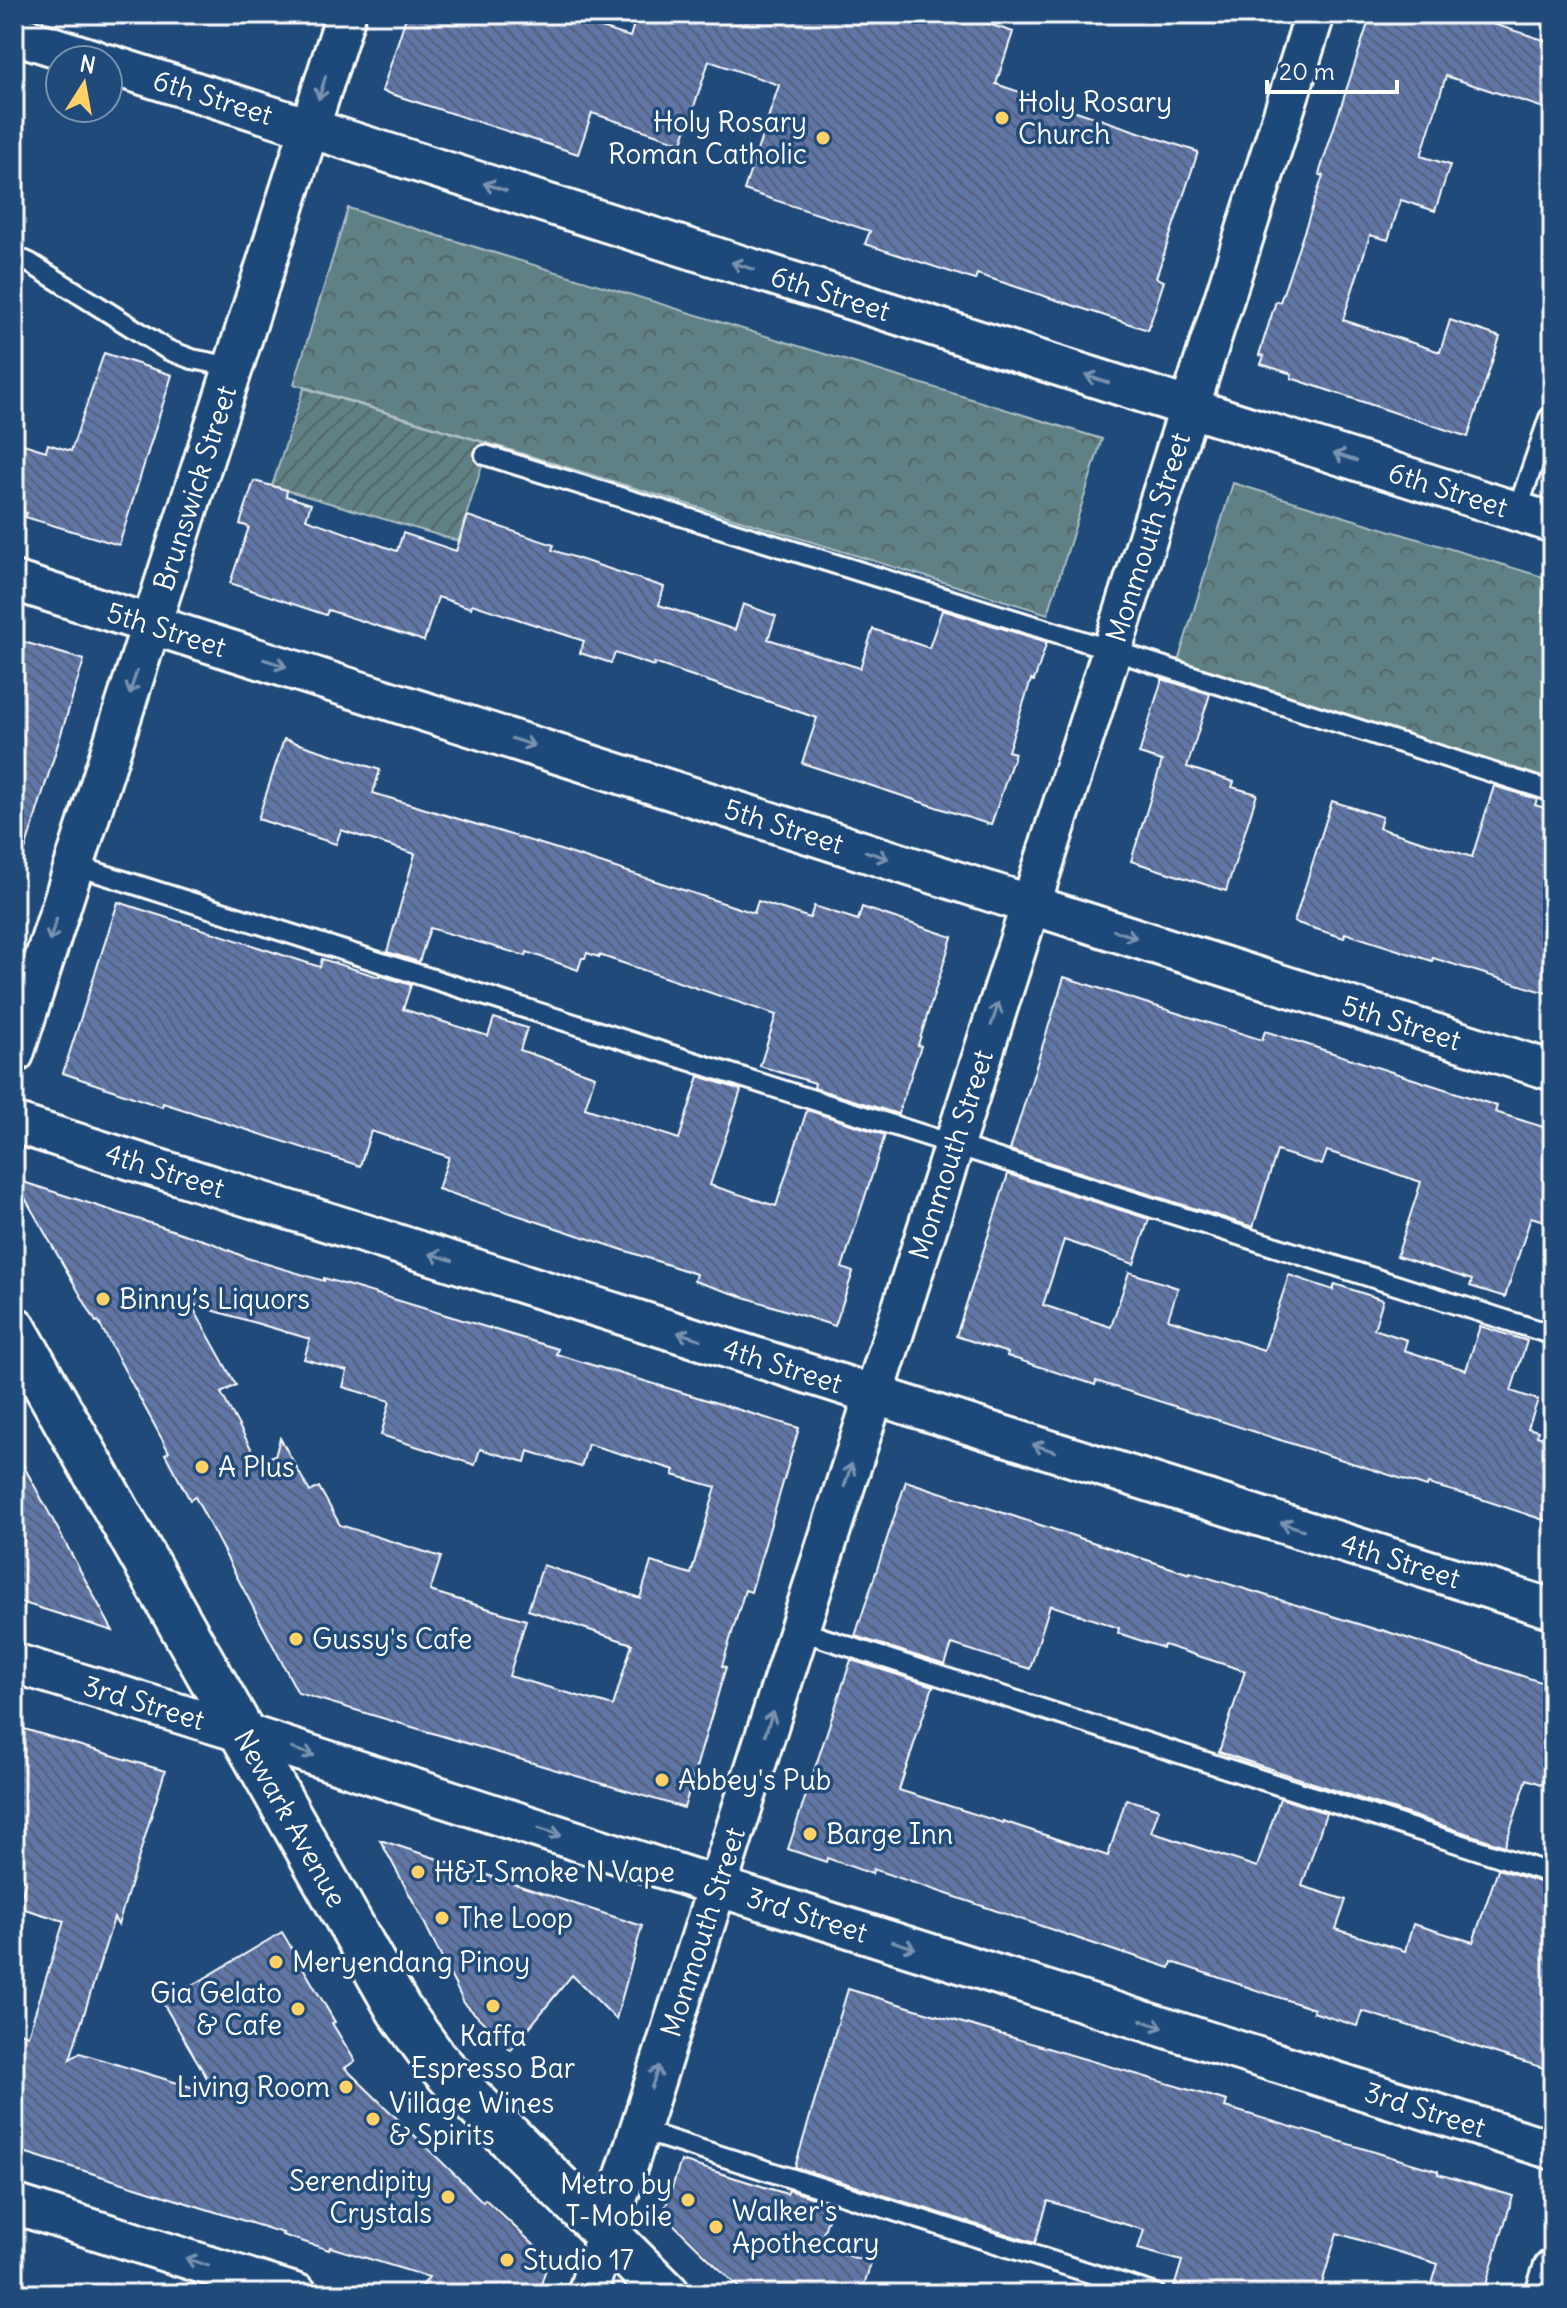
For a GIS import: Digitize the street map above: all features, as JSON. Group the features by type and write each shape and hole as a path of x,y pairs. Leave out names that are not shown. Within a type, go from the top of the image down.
{"main road":[{"name":"Newark Avenue","path":"14,1329 399,2010 434,2058 471,2099 667,2294"}],"street":[{"name":"Brunswick Street","path":"14,1054 346,14"},
{"name":"Monmouth Street","path":"587,2294 1315,14"},
{"path":"14,34 46,44"},
{"name":"6th Street","path":"124,69 1553,523"},
{"name":"5th Street","path":"14,581 1553,1071"},
{"name":"4th Street","path":"14,1123 1553,1609"},
{"name":"3rd Street","path":"14,1663 1553,2150"},
{"path":"14,2204 298,2294"},
{"path":"1545,2294 1553,2269"}],"lane":[{"path":"14,256 168,350 192,359 233,367"},
{"path":"1517,511 1549,418"},
{"path":"485,455 1112,650 1553,792"},
{"path":"74,865 1553,1335"},
{"path":"798,1630 1553,1874"},
{"path":"639,2130 1156,2294"}],"green space":[{"path":"348,208 1102,439 1048,614 294,384"},
{"path":"304,388 489,444 458,541 272,486"},
{"path":"1233,483 1553,580 1553,783 1176,668"}],"building":[{"path":"407,14 557,14 630,37 637,14 958,14 1013,32 996,84 1198,152 1156,278 1164,281 1148,330 977,274 975,280 865,244 870,231 744,190 779,85 709,61 682,143 592,113 578,154 382,91"},
{"path":"1371,14 1462,14 1553,43 1553,111 1446,76 1421,156 1450,165 1435,211 1401,200 1388,240 1370,235 1343,320 1440,352 1450,320 1500,337 1468,437 1291,378 1292,374 1261,364 1264,356 1259,355 1323,176 1319,174"},
{"path":"104,353 172,375 119,545 25,517 27,513 14,509 14,441 46,451 48,444 71,451"},
{"path":"254,481 287,490 286,496 311,504 306,519 397,551 403,533 456,551 468,516 554,545 552,550 664,587 659,605 735,630 743,604 776,616 768,639 860,668 873,629 929,648 942,610 1047,642 1008,751 1015,753 991,825 802,763 817,718 654,663 654,666 615,653 611,663 580,653 584,641 472,604 471,608 438,597 424,641 328,610 326,615 230,583 249,527 240,524"},
{"path":"14,639 84,660 22,860 14,859"},
{"path":"1162,679 1210,694 1187,767 1234,782 1232,787 1257,794 1226,891 1131,861 1162,761 1139,754"},
{"path":"284,739 380,770 373,793 754,913 758,901 810,918 814,906 858,920 862,907 952,937 898,1114 814,1088 815,1083 760,1066 776,1015 599,955 587,953 578,970 527,952 526,956 430,928 419,962 387,952 415,854 341,830 336,844 258,819"},
{"path":"1494,786 1537,799 1535,805 1553,811 1553,995 1345,933 1344,938 1294,922 1332,801 1382,817 1379,828 1472,857"},
{"path":"118,902 320,967 322,959 411,985 403,1009 488,1036 494,1018 527,1028 520,1050 595,1076 585,1108 679,1139 699,1076 741,1090 710,1185 776,1206 807,1110 885,1135 842,1268 853,1272 835,1326 694,1281 696,1274 438,1189 449,1157 371,1131 360,1166 163,1103 162,1107 63,1073"},
{"path":"1064,977 1262,1040 1265,1031 1497,1106 1495,1112 1553,1130 1553,1224 1531,1217 1505,1297 1470,1286 1472,1280 1397,1256 1421,1182 1327,1151 1322,1165 1277,1151 1253,1227 1010,1150"},
{"path":"1008,1174 1149,1219 1134,1264 1064,1240 1043,1305 1111,1327 1129,1272 1178,1288 1168,1319 1264,1350 1289,1275 1333,1290 1335,1284 1383,1300 1374,1329 1407,1340 1404,1350 1466,1370 1480,1326 1527,1341 1511,1391 1538,1400 1528,1428 1538,1431 1537,1436 1553,1441 1553,1523 1478,1498 1428,1484 1427,1487 1096,1381 1095,1385 956,1336"},
{"path":"14,1179 212,1243 247,1258 324,1281 324,1278 558,1349 556,1354 799,1428 751,1592 745,1590 722,1666 726,1667 684,1808 298,1693 195,1497 190,1500 165,1454 169,1452","holes":["191,1304 310,1339 304,1359 347,1371 343,1387 390,1401 381,1435 475,1465 480,1449 525,1462 528,1451 581,1467 588,1444 675,1470 673,1475 716,1487 691,1574 651,1562 640,1598 543,1565 528,1610 632,1644 613,1706 509,1676 526,1620 430,1591 441,1557 340,1525 319,1487 310,1492 280,1438 275,1457 259,1463 221,1393 236,1385"]},
{"path":"14,1448 113,1631 14,1600"},
{"path":"906,1481 1190,1574 1382,1630 1553,1686 1553,1788 1527,1779 1505,1846 1219,1752 1245,1671 1118,1633 1119,1628 1050,1605 1030,1669 952,1644 945,1665 855,1636"},
{"path":"851,1660 933,1686 899,1790 1108,1856 1126,1799 1159,1809 1151,1832 1257,1867 1280,1798 1326,1813 1302,1886 1346,1900 1336,1929 1405,1951 1413,1924 1473,1942 1498,1869 1553,1886 1553,2071 1362,2011 1357,2026 1172,1962 1170,1968 873,1869 872,1874 827,1858 826,1862 788,1849"},
{"path":"14,1726 165,1771 118,1925 114,1918 70,2059 80,2053 217,2095 163,2003 282,1932 355,2061 345,2068 483,2202 485,2199 549,2259 538,2294 446,2294 422,2286 429,2277 330,2247 329,2250 14,2149 14,2030 28,2035 64,1921 18,1907 26,1880 14,1878"},
{"path":"380,1840 642,1926 616,2019 572,1975 511,2050 464,2003"},
{"path":"848,1989 1227,2101 1225,2107 1513,2196 1483,2294 1429,2294 1438,2264 1337,2233 1319,2294 1172,2294 1182,2261 1138,2249 1144,2230 1048,2201 1035,2243 795,2167"},
{"path":"681,2161 787,2194 789,2190 833,2204 819,2246 871,2263 861,2294 745,2294 663,2214"}],"place":[{"name":"Holy Rosary Church","path":"1002,118"},
{"name":"Holy Rosary Roman Catholic","path":"823,138"},
{"name":"Binny’s Liquors","path":"103,1299"},
{"name":"A Plus","path":"202,1467"},
{"name":"Gussy's Cafe","path":"296,1639"},
{"name":"Abbey's Pub","path":"662,1780"},
{"name":"Barge Inn","path":"810,1834"},
{"name":"H&I Smoke N Vape","path":"418,1872"},
{"name":"The Loop","path":"442,1918"},
{"name":"Meryendang Pinoy","path":"276,1962"},
{"name":"Kaffa Espresso Bar","path":"493,2006"},
{"name":"Gia Gelato & Cafe","path":"298,2009"},
{"name":"Living Room","path":"346,2087"},
{"name":"Village Wines & Spirits","path":"373,2119"},
{"name":"Serendipity Crystals","path":"448,2197"},
{"name":"Metro by T-Mobile","path":"688,2200"},
{"name":"Walker's Apothecary","path":"716,2227"},
{"name":"Studio 17","path":"507,2260"}]}
